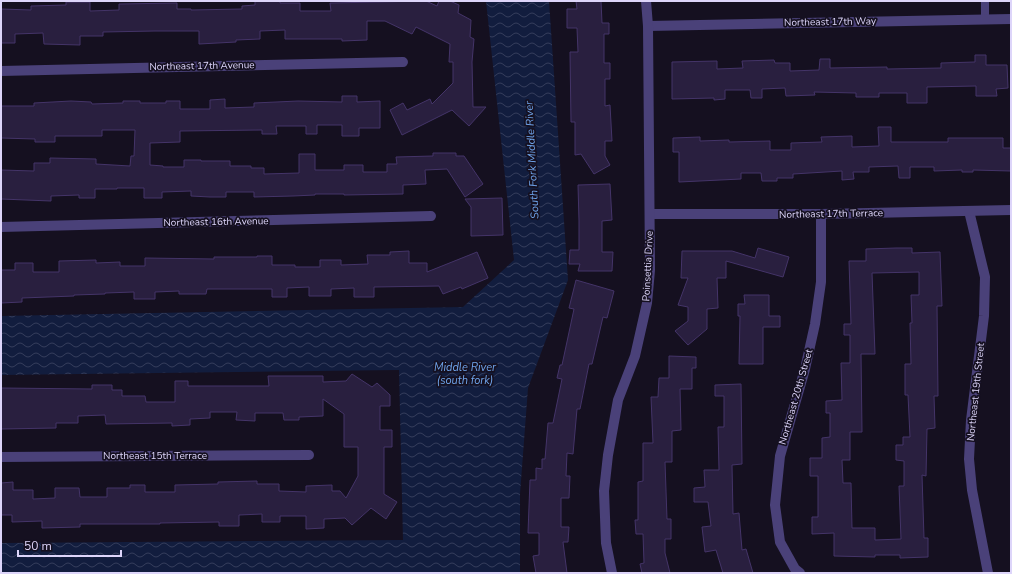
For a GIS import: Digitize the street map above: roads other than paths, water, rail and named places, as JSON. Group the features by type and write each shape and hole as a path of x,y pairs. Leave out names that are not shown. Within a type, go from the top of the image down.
{"street":[{"name":"Poinsettia Drive","path":"612,573 606,543 604,491 608,455 618,400 635,356 647,303 650,270 648,26 646,1"},
{"name":"Northeast 17th Way","path":"648,26 1011,19"},
{"name":"Northeast 17th Avenue","path":"1,71 403,62"},
{"name":"Northeast 19th Street","path":"970,210 985,277 984,316 971,420 970,459 972,490 988,573"},
{"name":"Northeast 17th Terrace","path":"650,214 821,214 1011,210"},
{"name":"Northeast 20th Street","path":"800,573 795,569 780,542 775,505 780,456 805,369 815,324 821,282 821,214"},
{"name":"Northeast 16th Avenue","path":"1,227 431,216"},
{"name":"Northeast 15th Terrace","path":"1,457 309,455"}],"lane":[{"path":"985,1 985,20"}],"water":[{"name":"Middle River (south fork)","path":"486,1 549,1 568,280 528,388 520,494 520,573 1,573 1,543 403,540 399,370 1,375 1,316 463,307 514,260"}],"water label":[{"name":"South Fork Middle River","path":"532,160"}]}
